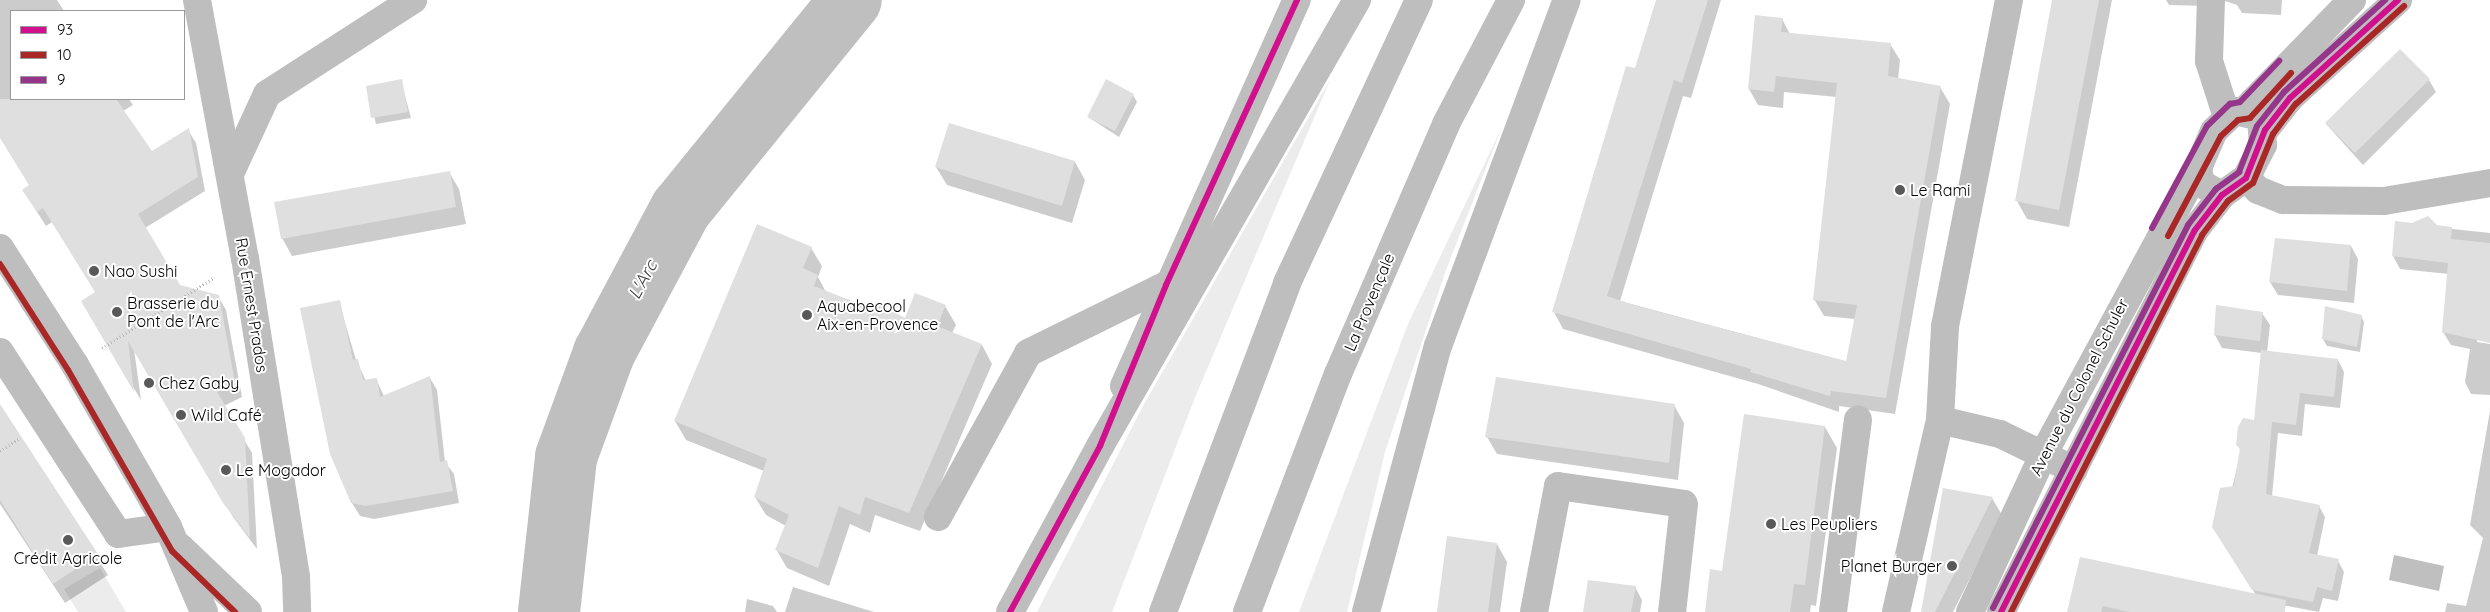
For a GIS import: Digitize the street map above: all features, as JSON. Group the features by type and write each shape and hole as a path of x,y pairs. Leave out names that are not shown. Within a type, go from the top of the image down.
{"main road":[{"name":"Rue Ernest Prados","path":"197,0 246,258 296,577 296,612"},
{"path":"230,174 267,94 413,0"},
{"path":"1100,446 1166,285 1297,0"},
{"path":"1010,612 1100,446 1357,0"},
{"path":"1162,612 1287,283 1420,0"},
{"name":"La Provençale","path":"1247,612 1338,374 1446,124 1511,0"},
{"path":"1366,612 1438,346 1567,0"},
{"path":"1896,612 1940,420 1945,327 2009,0"},
{"path":"2211,0 2210,61 2235,114 2262,118 2264,130"},
{"name":"Avenue du Colonel Schuler","path":"1970,612 2044,453 2198,168 2214,131 2235,114 2352,0"},
{"path":"2398,0 2290,98 2264,130 2246,178 2258,190 2283,200 2384,201 2490,183"},
{"path":"2198,168 2201,184 2222,195"},
{"name":"Avenue du Colonel Schuler","path":"2000,612 2195,230 2222,195 2246,178"},
{"path":"0,248 75,365 174,537 204,612"},
{"path":"938,517 1028,353 1166,285"},
{"path":"0,352 118,534 174,537 248,612"},
{"path":"1833,612 1858,420"},
{"path":"1940,420 2000,434 2044,453 2074,470"},
{"path":"1534,612 1558,486 1684,504 1672,612"},
{"path":"1159,612 1175,575"},
{"path":"296,577 315,612"}],"path":[{"path":"75,365 246,258"}],"shaded area":[{"path":"1331,78 1196,395 1112,612 1037,612 1143,406"},
{"path":"1502,127 1446,270 1385,452 1347,612 1299,612 1408,324"},
{"path":"2394,555 2444,566 2439,591 2389,580"},
{"path":"100,568 126,612 78,612 64,589"}],"building":[{"path":"1656,0 1708,0 1682,83 1674,80 1607,296 1637,306 1846,361 1857,305 1813,300 1837,83 1776,76 1774,92 1748,89 1755,15 1783,18 1781,32 1891,43 1888,76 1941,86 1886,398 1831,391 1830,396 1750,372 1751,369 1552,312 1626,66 1635,68"},
{"path":"2052,0 2099,0 2059,210 2015,201"},
{"path":"2400,49 2430,79 2355,153 2325,123"},
{"path":"402,79 408,112 371,118 366,86"},
{"path":"1106,79 1134,94 1115,131 1087,117"},
{"path":"0,99 117,100 152,151 189,128 198,177 138,214 180,285 219,295 235,383 217,392 245,438 250,538 223,503 128,341 134,392 81,301 95,292 43,208 37,212 22,190 29,185 0,138"},
{"path":"949,123 1075,161 1062,206 935,167"},
{"path":"450,171 456,207 281,239 274,202"},
{"path":"2428,216 2437,225 2452,227 2451,239 2490,243 2490,343 2442,332 2448,263 2392,256 2395,221 2412,223"},
{"path":"757,224 812,247 803,268 818,275 814,286 874,310 877,303 905,318 915,293 946,305 937,326 982,344 909,513 865,497 860,515 839,506 818,568 775,550 789,515 754,497 767,459 674,421"},
{"path":"2275,238 2351,245 2347,291 2269,282"},
{"path":"340,300 353,360 358,359 363,380 377,378 380,397 430,376 440,462 447,460 453,491 366,506 351,503 330,454 300,308"},
{"path":"2216,305 2263,312 2260,341 2214,335"},
{"path":"2325,306 2362,315 2357,347 2322,339"},
{"path":"2261,350 2338,359 2334,397 2300,393 2296,425 2272,422 2266,494 2320,505 2309,553 2339,559 2332,591 2317,587 2313,602 2252,590 2212,527 2220,488 2234,486 2240,448 2236,445 2238,427 2243,418 2254,420"},
{"path":"1496,377 1675,404 1669,463 1485,437"},
{"path":"0,404 98,554 53,584 0,500"},
{"name":"Les Peupliers","path":"1744,414 1825,426 1805,585 1794,584 1790,612 1705,612 1710,569 1722,571"},
{"path":"1943,488 1993,497 1935,612 1921,612"},
{"path":"1447,536 1497,543 1488,612 1437,612"},
{"path":"2080,557 2286,600 2285,612 2129,612 2103,606 2101,612 2067,612"},
{"path":"1588,580 1636,586 1631,612 1583,612"}],"waterway":[{"name":"L'Arc","path":"549,612 566,457 604,353 681,209 851,0"}],"transit line":[{"name":"93","path":"1010,612 1100,446 1166,285 1297,0"},
{"name":"9","path":"1993,608 2188,225 2216,189 2239,172 2257,126 2284,92 2385,0"},
{"name":"93","path":"2265,130 2290,98 2398,0"},
{"name":"10","path":"2011,612 2202,235 2228,201 2253,183 2273,134 2296,104 2404,6"},
{"name":"9","path":"2152,228 2207,126 2230,104 2240,102 2279,61"},
{"name":"10","path":"2168,236 2221,136 2238,120 2250,118 2291,73"},
{"name":"93","path":"2001,612 2195,230 2222,195 2246,178 2265,130"},
{"name":"10","path":"0,264 68,370 172,551 235,612"}],"place":[{"name":"Le Rami","path":"1900,190"},
{"name":"Nao Sushi","path":"94,271"},
{"name":"Brasserie du Pont de l'Arc","path":"117,312"},
{"name":"Aquabecool Aix-en-Provence","path":"807,315"},
{"name":"Chez Gaby","path":"149,383"},
{"name":"Wild Café","path":"181,415"},
{"name":"Le Mogador","path":"226,470"},
{"name":"Les Peupliers","path":"1771,524"},
{"name":"Crédit Agricole","path":"68,540"},
{"name":"Planet Burger","path":"1952,566"}]}
